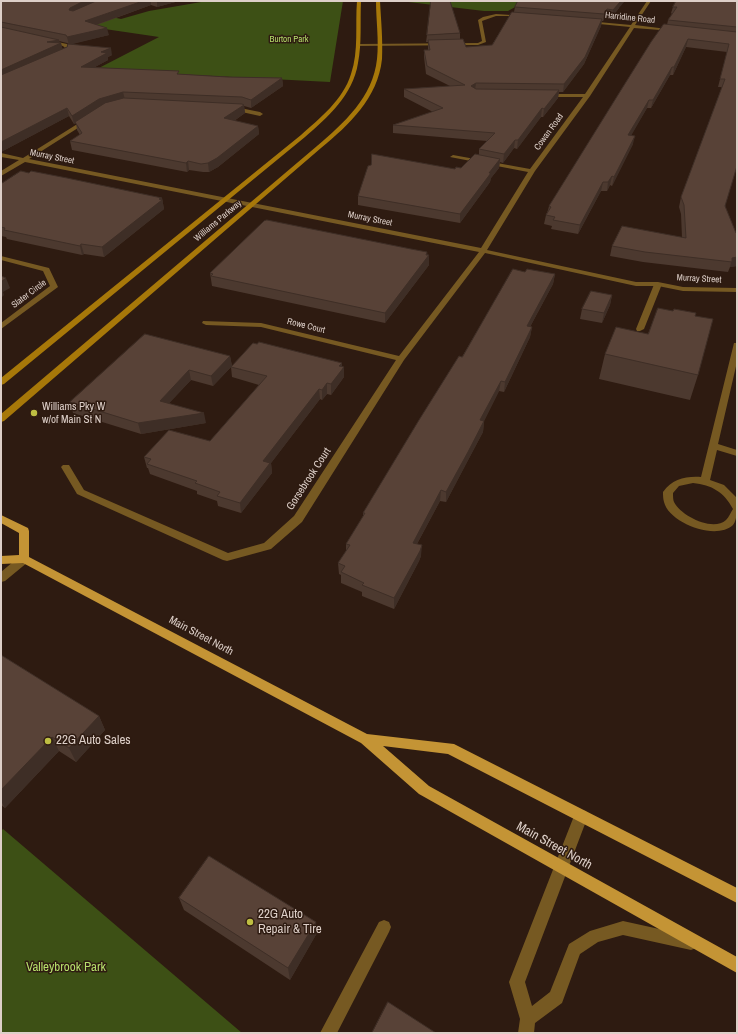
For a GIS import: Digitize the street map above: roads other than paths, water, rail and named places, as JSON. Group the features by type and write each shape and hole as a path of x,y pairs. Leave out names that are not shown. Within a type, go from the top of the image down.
{"main road":[{"name":"Williams Parkway","path":"1,382 303,136 331,110 343,94 354,72 358,45 359,1"},
{"name":"Williams Parkway","path":"1,419 321,146 356,111 366,97 377,74 379,45 378,1"},
{"path":"1,519 24,531 24,559 1,560"},
{"name":"Main Street North","path":"24,559 366,739 424,790 560,868 737,965"},
{"name":"Main Street North","path":"366,739 450,748 737,896"}],"street":[{"name":"Cowan Road","path":"483,251 532,171 587,96 649,1"},
{"path":"358,45 478,44 484,42 480,20 484,17 509,14 532,17"},
{"name":"Harridine Road","path":"579,21 682,31"},
{"path":"44,40 65,45 68,48 66,53 52,60"},
{"path":"539,95 587,96"},
{"path":"221,108 243,109 260,114"},
{"path":"1,174 92,117"},
{"name":"Murray Street","path":"1,155 483,251 636,284 658,284 683,289 737,290"},
{"path":"453,157 532,171"},
{"name":"Gorsebrook Court","path":"66,467 80,492 227,557 267,546 298,519 401,359 483,251"},
{"name":"Slater Circle","path":"1,258 46,270 54,287 1,327"},
{"path":"640,329 658,284"},
{"name":"Rowe Court","path":"206,323 261,325 401,359"},
{"path":"705,481 737,346"},
{"path":"713,445 737,452"},
{"path":"681,481 705,481 717,485 727,492 734,500 737,509 735,517 729,523 705,527 692,524 672,510 667,501 668,493 672,486 681,481"},
{"path":"1,578 24,559"},
{"path":"527,1026 518,982 581,816"},
{"path":"328,1033 384,927"},
{"path":"527,1026 556,997 574,949 595,936 622,928 699,945"}],"place":[{"name":"Williams Pky W w/of Main St N","path":"34,413"},
{"name":"22G Auto Sales","path":"48,741"},
{"name":"22G Auto Repair & Tire","path":"250,922"}],"park label":[{"name":"Burton Park","path":"289,40"},
{"name":"Valleybrook Park","path":"66,968"}]}
